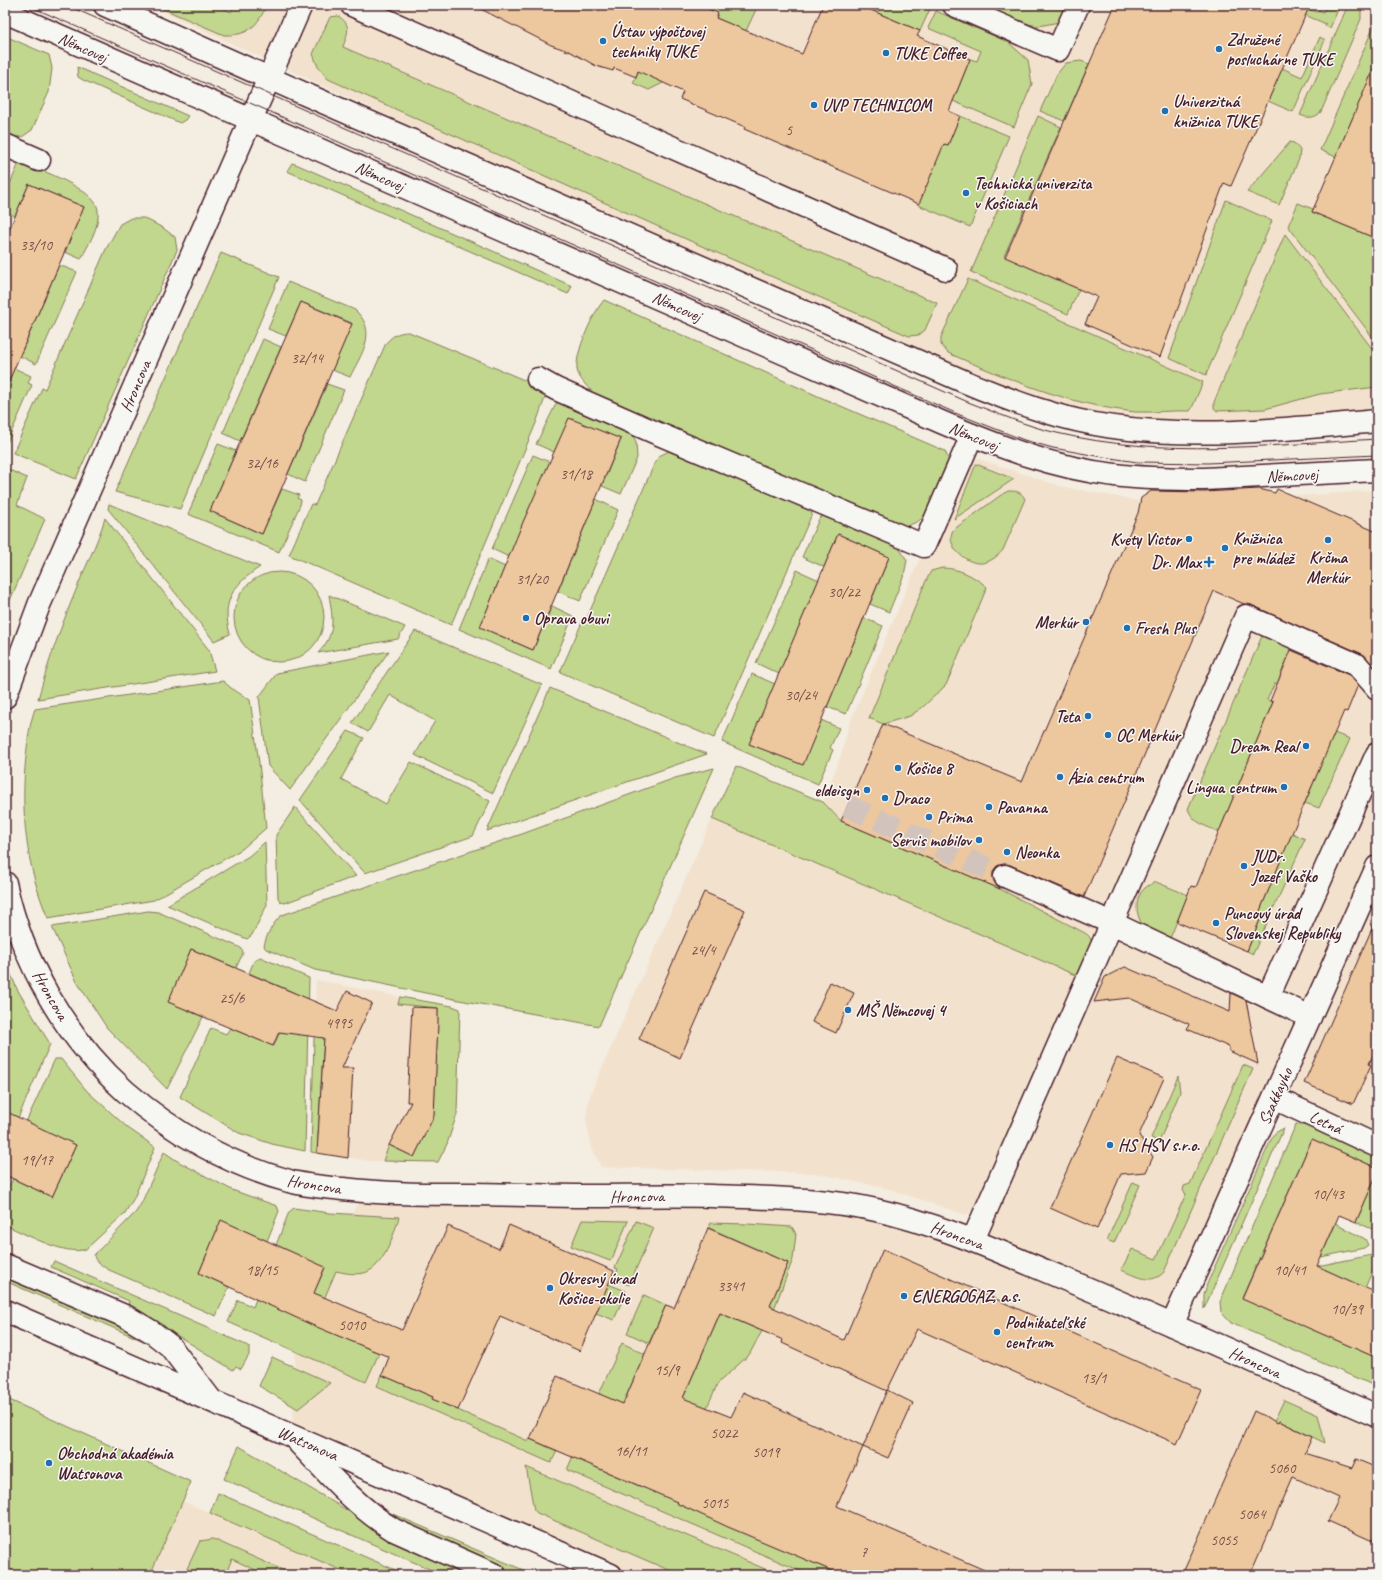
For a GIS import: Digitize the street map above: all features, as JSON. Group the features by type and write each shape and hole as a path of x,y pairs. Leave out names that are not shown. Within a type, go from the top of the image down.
{"street":[{"path":"105,5 963,381 1001,397 1033,408 1064,417 1113,427 1192,432 1235,432 1377,422"},
{"name":"Hroncova","path":"5,697 39,605 301,5"},
{"path":"352,5 946,269"},
{"path":"954,5 1058,50 1078,5"},
{"name":"Němcovej","path":"5,12 972,435 1014,452 1070,467 1115,475 1204,479 1377,470"},
{"path":"5,145 39,160"},
{"path":"538,379 556,389 654,432 924,546 972,435"},
{"path":"973,1240 1246,616 1357,665 1377,688"},
{"path":"1268,997 1377,754"},
{"name":"Szakkayho","path":"1172,1325 1377,867"},
{"path":"1005,876 1112,923 1310,1017"},
{"name":"Hroncova","path":"5,883 17,927 30,958 56,1008 91,1058 110,1078 137,1101 170,1125 231,1160 265,1174 294,1183 374,1193 590,1196 668,1195 801,1198 838,1202 879,1210 932,1225 973,1240 1099,1293 1377,1416"},
{"name":"Letná","path":"1274,1098 1377,1146"},
{"path":"5,1265 126,1317 152,1332 170,1346 212,1401"},
{"name":"Watsonova","path":"5,1311 611,1575"},
{"path":"292,1437 326,1472 371,1514 383,1523 394,1530 495,1575"}],"shaded area":[{"name":"Technická univerzita v Košiciach","path":"148,5 1377,5 1377,421 1152,431 963,381"},
{"path":"964,454 1063,487 1139,501 1146,493 1160,488 1251,486 1264,490 1274,496 1315,495 1377,490 1377,1146 1274,1098 1172,1325 1377,1416 1377,1575 611,1575 292,1437 296,1335 363,1191 779,1198 973,1240 1104,942 1000,889 841,821 823,802 841,755 849,725"},
{"name":"MŠ Němcovej 4","path":"712,819 1082,978 982,1204 966,1215 889,1189 815,1173 601,1167 592,1148 586,1121 588,1102"},
{"path":"316,980 452,1006 460,1009 457,1114 447,1144 438,1162 370,1161 311,1152"},
{"name":"Obchodná akadémia Watsonova","path":"5,1425 210,1513 352,1575 5,1575"}],"green space":[{"path":"154,5 216,5 231,12 235,5 267,5 260,19 251,28 240,34 224,35"},
{"path":"668,5 758,5 746,31 716,18 718,13 704,7 663,83 649,90 633,83"},
{"path":"859,5 921,5 930,9 920,31"},
{"path":"976,5 1066,5 1059,22 1039,26 1016,22"},
{"path":"1327,5 1340,5 1330,28 1325,26 1326,24 1305,15 1308,9 1323,12"},
{"path":"1348,5 1360,5 1361,19 1321,112 1316,116 1311,117 1300,115"},
{"path":"936,11 1008,42 1028,60 1032,84 1014,127 953,101 970,59 977,61 981,51 928,28"},
{"path":"338,16 346,23 348,30 343,47 937,303 925,330 919,335 909,336 715,252 328,79 318,67 313,54 330,17"},
{"path":"1377,19 1377,61 1336,157 1320,150"},
{"path":"5,36 49,55 52,68 49,92 32,130 22,137 5,136"},
{"path":"1320,37 1325,40 1293,112 1268,101 1282,68 1302,77"},
{"path":"1081,61 1089,64 1064,121 1040,111 1057,74 1066,63"},
{"path":"77,67 188,116 180,123 83,80 78,77"},
{"path":"960,116 1009,136 970,227 918,205 943,143 948,145"},
{"path":"1038,116 1061,127 1004,256 1079,289 1068,314 971,272"},
{"path":"1290,142 1294,143 1300,150 1299,159 1279,205 1247,192"},
{"path":"20,161 65,181 88,195 95,202 98,210 97,223 93,236 81,259 65,252 84,207 29,184 15,216 5,211 5,195"},
{"path":"292,163 572,286 568,294 287,171"},
{"path":"1226,200 1272,221 1206,375 1169,358"},
{"path":"1298,203 1313,209 1312,212 1377,239 1377,343 1288,226"},
{"path":"131,218 144,218 163,228 175,237 177,250 76,479 13,453 42,388 45,389 106,249 120,224"},
{"path":"1285,234 1377,355 1377,387 1320,394 1265,409 1217,411 1214,408 1214,402"},
{"path":"221,253 279,277 180,509 115,492"},
{"path":"59,265 77,272 36,364 20,356"},
{"path":"968,279 1203,382 1192,408 1190,411 1149,412 1110,409 1039,390 948,353 941,345 941,337"},
{"path":"288,282 355,310 362,318 366,327 366,343 350,377 332,370 352,323 301,302 286,336 268,329"},
{"path":"604,300 820,397 945,451 949,461 928,514 917,522 904,527 890,526 593,393 580,376 577,370 577,362 582,343 590,323"},
{"path":"409,332 541,387 546,395 536,423 451,625 289,555 311,504 315,505 386,343 396,334"},
{"path":"263,339 281,347 240,441 223,433"},
{"path":"14,368 31,376 28,383 32,385 5,447 5,389"},
{"path":"327,384 344,390 305,482 288,474"},
{"path":"559,398 631,430 636,442 637,458 621,494 602,486 621,439 554,452 536,444"},
{"path":"218,444 236,451 210,511 262,534 282,489 299,495 297,498 301,500 300,505 279,552 188,514"},
{"path":"671,450 810,506 812,514 714,738 560,672 583,620 586,620 653,467 659,456"},
{"path":"533,455 550,462 509,557 492,549"},
{"path":"976,464 1014,479 954,519"},
{"path":"5,468 27,478 17,505 45,519 5,612"},
{"path":"1008,491 1018,492 1022,494 1025,499 1003,550 989,561 982,563 967,560 957,552 954,547 951,536 953,530"},
{"path":"596,499 618,510 580,601 558,591"},
{"path":"109,504 260,567 236,587 228,603 227,612 230,634 214,641 108,509"},
{"path":"824,514 899,548 907,560 904,575 889,612 870,604 889,557 838,534 824,567 802,557 819,519"},
{"path":"105,518 209,650 215,671 38,699 59,633"},
{"path":"488,559 505,567 480,627 533,650 552,606 573,616 551,669 459,629"},
{"path":"942,568 954,569 966,573 987,587 946,685 923,707 910,716 883,724 869,718 925,583 931,571"},
{"path":"797,570 819,580 779,674 756,663"},
{"path":"279,572 296,575 311,585 321,600 324,617 321,634 311,649 296,659 279,662 262,659 247,649 237,634 234,617 237,600 247,585 262,575"},
{"path":"329,595 405,627 398,639 318,653 328,640 332,626 332,612"},
{"path":"864,618 883,626 846,714 827,707"},
{"path":"415,631 542,685 493,793 415,755 435,721 390,695 368,732 352,723"},
{"path":"1262,636 1292,648 1277,684 1275,683 1267,700 1273,702 1219,832 1197,821 1190,814 1188,809"},
{"path":"389,651 290,790 268,766 259,697 277,673"},
{"path":"752,674 775,684 821,720 839,728 830,748 833,750 818,784 722,742"},
{"path":"223,681 250,700 266,828 242,849 154,900 48,918 34,879 26,839 24,777 28,739 35,709"},
{"path":"550,688 694,749 707,754 487,831"},
{"path":"348,731 364,738 341,779 386,804 411,762 490,801 473,836 365,873 300,800"},
{"path":"1334,733 1350,739 1319,808 1305,803"},
{"path":"736,766 823,802 841,821 1000,889 1085,933 1089,936 1093,944 1082,978 712,819"},
{"path":"714,768 599,1026 459,1000 315,970 266,949 264,946 270,929 282,915 522,834 675,778"},
{"path":"295,807 356,876 285,903 281,902 278,898 276,835"},
{"path":"1292,833 1305,839 1253,954 1247,951 1262,915 1259,913"},
{"path":"265,842 267,905 252,935 247,939 167,905 249,856"},
{"path":"1156,882 1188,895 1168,943 1155,937 1146,930 1139,919 1137,905 1138,899 1146,887"},
{"path":"148,911 158,912 239,947 242,949 243,953 236,968 191,949 169,1002 203,1017 167,1089 107,1028 77,982 52,927"},
{"path":"260,957 309,978 305,1151 272,1144 239,1133 180,1097 211,1028 226,1034 230,1028 274,1046 295,993 249,973 254,961"},
{"path":"5,960 17,989 50,1044 18,1118 5,1112"},
{"path":"400,997 452,1006 460,1009 457,1114 447,1144 438,1162 383,1161 389,1145 414,1157 434,1114 438,1008 398,1004"},
{"path":"315,1002 337,1011 324,1038 317,1153 311,1152"},
{"path":"55,1059 61,1059 87,1091 128,1128 155,1147 134,1198 125,1213 86,1249 78,1251 68,1250 45,1243 5,1225 5,1191 13,1179 52,1197 76,1145 26,1122"},
{"path":"1243,1065 1253,1069 1164,1272 1159,1276 1149,1279 1138,1277 1121,1270 1132,1249 1156,1259 1186,1194 1183,1191 1184,1186 1190,1184"},
{"path":"1178,1076 1180,1092 1159,1142 1151,1138"},
{"path":"1296,1124 1313,1127 1377,1155 1377,1168 1312,1139 1242,1298 1377,1358 1377,1387 1231,1323 1221,1312 1220,1302"},
{"path":"1284,1128 1204,1309 1204,1295 1207,1284 1271,1140 1275,1133"},
{"path":"164,1152 179,1162 232,1190 277,1206 279,1211 267,1241 221,1221 199,1273 229,1287 216,1316 109,1270 96,1260 94,1255 136,1212 142,1202"},
{"path":"1377,1174 1377,1217 1372,1229 1356,1222"},
{"path":"1133,1182 1140,1185 1114,1243 1107,1240"},
{"path":"294,1208 330,1213 399,1217 387,1250 377,1265 364,1273 357,1274 336,1271 313,1325 379,1353 366,1382 228,1322 238,1300 253,1307 256,1299 302,1319 325,1268 276,1245 289,1212"},
{"path":"582,1220 628,1221 610,1261 571,1246"},
{"path":"636,1221 654,1228 629,1285 614,1279 618,1269 615,1268"},
{"path":"710,1223 792,1227 796,1234 793,1259 774,1309 749,1355 718,1383 678,1471 688,1476 676,1503 842,1575 810,1575 567,1470 586,1425 609,1436 595,1467 644,1488 720,1313 759,1330 788,1263 709,1228"},
{"path":"1336,1223 1365,1239 1368,1245 1364,1248 1321,1257"},
{"path":"1377,1254 1377,1260 1365,1288 1317,1266"},
{"path":"54,1261 246,1345 249,1347 249,1355 241,1369 236,1366 233,1370 128,1305 129,1301 51,1267"},
{"path":"5,1276 145,1336 155,1346 5,1281"},
{"path":"608,1284 626,1291 614,1320 596,1313"},
{"path":"644,1295 666,1305 649,1343 627,1333"},
{"path":"622,1343 645,1354 613,1426 589,1416"},
{"path":"272,1357 330,1383 298,1409 259,1386"},
{"path":"382,1375 528,1441 530,1439 557,1451 551,1463 377,1386"},
{"name":"Obchodná akadémia Watsonova","path":"5,1398 191,1482 150,1575 5,1575"},
{"path":"1284,1400 1318,1415 1325,1443 1279,1421 1278,1423 1274,1421"},
{"path":"239,1446 370,1524 458,1568 455,1575 443,1575 224,1479"},
{"path":"526,1467 779,1575 680,1575 537,1513 534,1510"},
{"path":"218,1493 407,1575 352,1575 210,1513"},
{"path":"381,1509 535,1575 514,1575 393,1522"},
{"path":"213,1539 294,1575 266,1575 232,1559 225,1575 184,1575 200,1541"}],"building":[{"path":"473,5 699,5 718,13 716,18 802,54 823,5 859,5 920,31 917,36 970,59 949,111 960,116 948,145 944,144 919,204 744,129 745,127 680,99 683,92 638,71 636,77 614,68 613,71 596,66 571,52 551,45"},
{"path":"1115,5 1310,5 1231,186 1224,183 1160,357 1085,324 1097,297 1005,257"},
{"path":"1377,61 1377,239 1312,212"},
{"path":"29,184 84,207 5,390 5,239"},
{"path":"301,302 352,324 262,534 210,511"},
{"path":"569,418 621,439 533,650 480,627 523,522"},
{"name":"OC Merkúr","path":"1259,489 1275,493 1277,489 1377,532 1377,669 1362,654 1251,605 1244,604 1214,591 1084,897 1010,865 1004,864 997,866 993,871 995,884 1000,889 841,821 883,724 1022,782 1138,513 1141,498 1151,491 1204,492"},
{"path":"838,534 889,557 803,765 749,744"},
{"path":"1291,650 1349,675 1358,685 1347,712 1344,711 1298,819 1259,913 1262,915 1247,951 1177,922 1191,886 1196,887 1273,702 1270,701"},
{"path":"704,892 745,910 680,1058 639,1039"},
{"path":"1377,917 1377,1046 1369,1064 1371,1065 1353,1104 1304,1083"},
{"path":"191,949 337,1011 347,991 372,1003 342,1068 353,1068 348,1158 317,1153 324,1038 279,1032 273,1046 168,1002"},
{"path":"1125,967 1230,1012 1231,993 1246,1000 1258,1064 1229,1051 1229,1047 1187,1029 1189,1024 1129,998 1094,1002 1105,977"},
{"path":"830,982 854,993 836,1033 812,1022"},
{"path":"412,1007 438,1008 434,1116 414,1157 389,1145 411,1102 407,1102"},
{"name":"HS HSV s.r.o.","path":"1117,1058 1164,1078 1139,1135 1153,1157 1146,1172 1121,1174 1097,1229 1050,1208"},
{"path":"5,1111 76,1145 52,1197 5,1175"},
{"path":"1312,1139 1377,1168 1377,1174 1356,1222 1339,1215 1317,1266 1377,1293 1377,1358 1242,1299"},
{"path":"221,1220 325,1267 314,1293 402,1330 448,1226 499,1249 509,1225 614,1271 580,1351 500,1316 458,1410 432,1399 433,1397 382,1375 389,1357 312,1325 199,1273"},
{"path":"708,1228 788,1263 770,1306 844,1340 883,1249 1201,1390 1177,1444 917,1329 887,1391 782,1343 783,1340 720,1313 683,1398 731,1417 743,1392 863,1447 837,1506 996,1575 842,1575 728,1527 676,1503 677,1502 530,1439 557,1376 623,1404 666,1305 674,1308"},
{"path":"887,1390 913,1403 888,1458 863,1447"},
{"path":"1254,1411 1312,1437 1305,1453 1352,1468 1356,1459 1377,1468 1377,1543 1328,1521 1339,1498 1293,1477 1250,1575 1182,1575"}],"tunnel":[{"path":"847,806 1005,876"}],"tram line":[{"path":"27,5 960,415 1024,440 1053,448 1137,462 1208,463 1377,455"},
{"path":"66,5 968,402 1034,427 1097,441 1176,447 1217,448 1377,439"}],"place":[{"name":"Ústav výpočtovej techniky TUKE","path":"603,41"},
{"name":"Združené posluchárne TUKE","path":"1219,49"},
{"name":"TUKE Coffee","path":"886,53"},
{"name":"UVP TECHNICOM","path":"814,105"},
{"name":"Univerzitná knižnica TUKE","path":"1165,111"},
{"name":"Technická univerzita v Košiciach","path":"966,193"},
{"name":"Kvety Victor","path":"1189,539"},
{"name":"Krčma Merkúr","path":"1328,540"},
{"name":"Knižnica pre mládež","path":"1225,548"},
{"name":"Dr. Max","path":"1209,562"},
{"name":"Oprava obuvi","path":"526,618"},
{"name":"Merkúr","path":"1086,622"},
{"name":"Fresh Plus","path":"1127,628"},
{"name":"Teta","path":"1088,716"},
{"name":"OC Merkúr","path":"1108,735"},
{"name":"Dream Real","path":"1306,746"},
{"name":"Košice 8","path":"898,768"},
{"name":"Ázia centrum","path":"1060,777"},
{"name":"Lingua centrum","path":"1284,787"},
{"name":"eldeisgn","path":"867,790"},
{"name":"Draco","path":"885,798"},
{"name":"Pavanna","path":"989,807"},
{"name":"Prima","path":"929,817"},
{"name":"Servis mobilov","path":"979,840"},
{"name":"Neonka","path":"1007,852"},
{"name":"JUDr. Jozef Vaško","path":"1244,866"},
{"name":"Puncový úrad Slovenskej Republiky","path":"1216,923"},
{"name":"MŠ Němcovej 4","path":"848,1010"},
{"name":"HS HSV s.r.o.","path":"1110,1145"},
{"name":"Okresný úrad Košice-okolie","path":"550,1288"},
{"name":"ENERGOGAZ, a.s.","path":"904,1296"},
{"name":"Podnikateľské centrum","path":"997,1332"},
{"name":"Obchodná akadémia Watsonova","path":"49,1463"}]}
